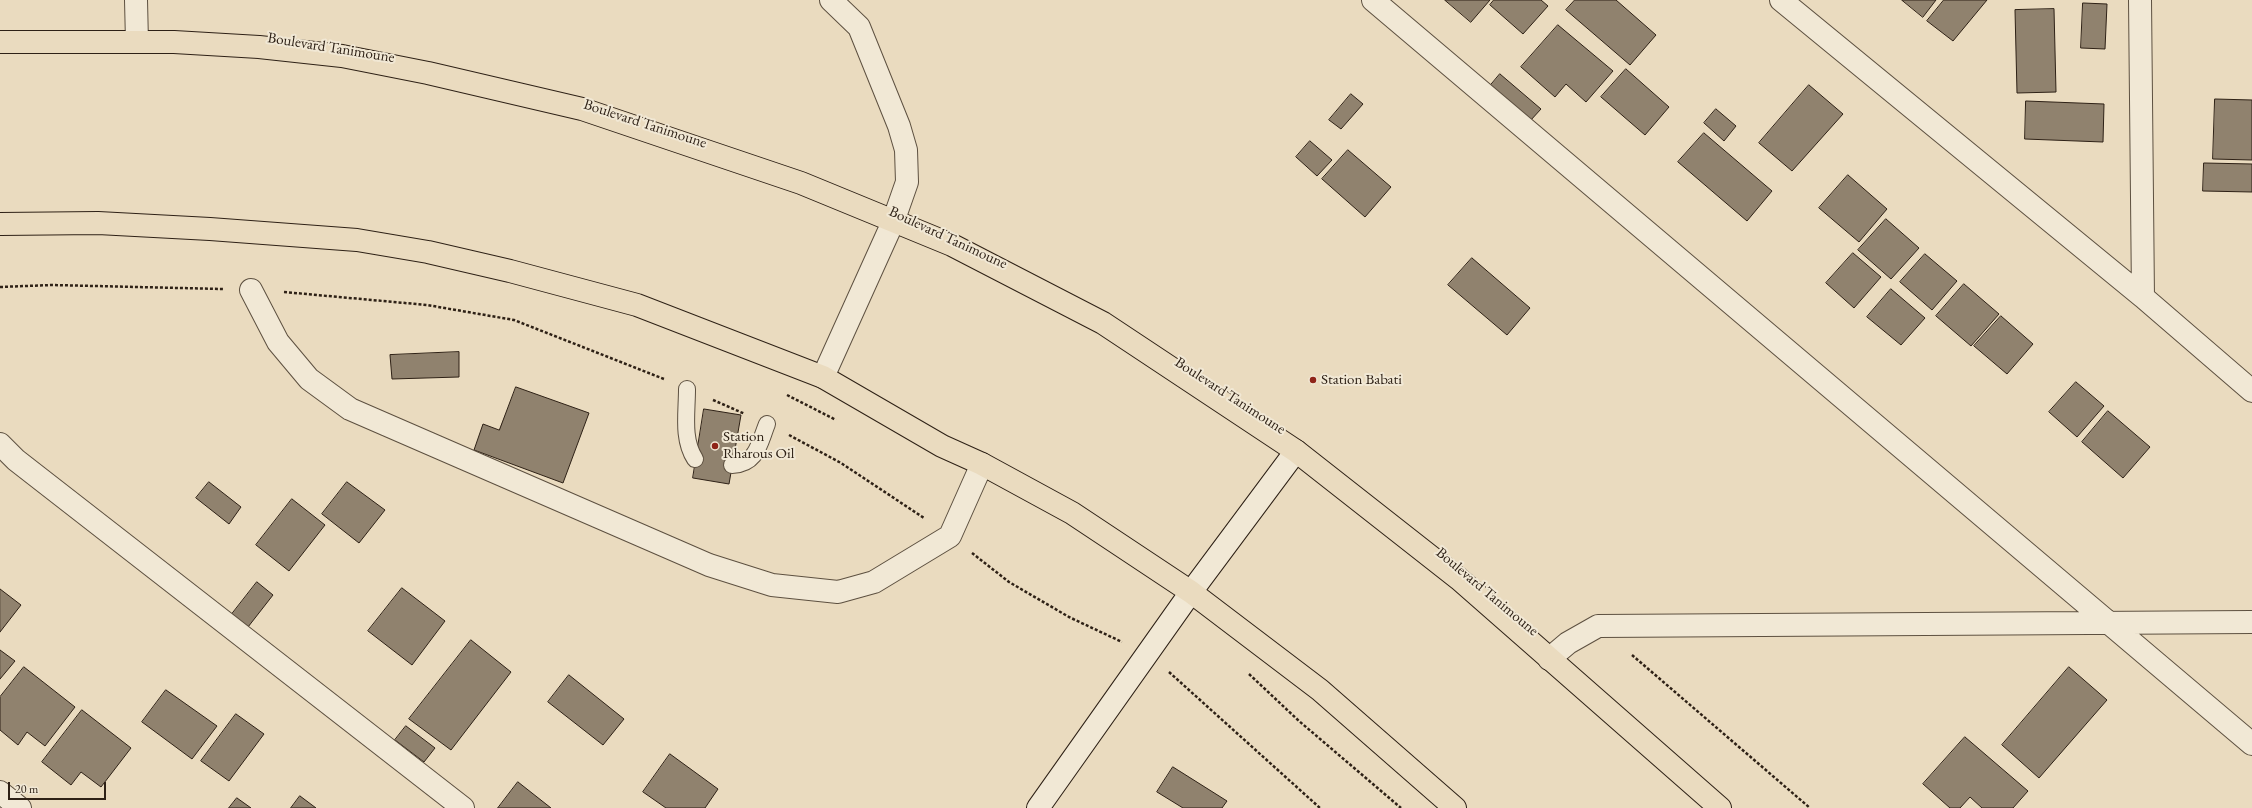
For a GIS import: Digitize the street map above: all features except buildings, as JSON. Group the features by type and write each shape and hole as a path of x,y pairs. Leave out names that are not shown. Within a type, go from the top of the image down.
{"main road":[{"name":"Boulevard Tanimoune","path":"0,42 174,42 259,47 342,56 428,73 582,109 801,183 952,246 1103,323 1296,451 1459,579 1720,808"},
{"path":"0,224 98,223 225,230 357,240 428,252 510,271 637,305 823,377 942,446 982,464 1072,513 1191,592 1320,690 1455,808"}],"street":[{"path":"136,0 137,42"},
{"path":"823,377 893,222 907,182 906,150 899,126 859,27 832,0"},
{"path":"1373,0 2252,744"},
{"path":"1781,0 2143,297 2252,391"},
{"path":"2140,0 2143,297"},
{"path":"252,290 278,342 308,379 350,409 709,565 772,585 838,592 874,582 950,536 982,464"},
{"path":"0,444 16,460 464,808"},
{"path":"1038,808 1191,592 1296,451"},
{"path":"1549,659 1568,642 1598,626 2252,622"},
{"path":"0,792 20,808"}],"lane":[{"path":"688,389 687,440 689,450 695,459"},
{"path":"732,465 743,465 753,458 767,424"}],"path":[{"path":"1598,626 1810,808"}],"place":[{"name":"Station Babati","path":"1313,380"},
{"name":"Station Rharous Oil","path":"715,446"}]}
